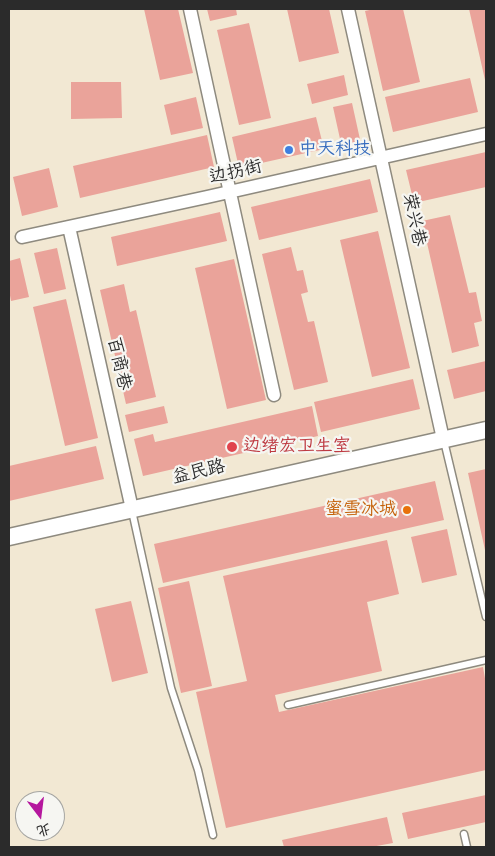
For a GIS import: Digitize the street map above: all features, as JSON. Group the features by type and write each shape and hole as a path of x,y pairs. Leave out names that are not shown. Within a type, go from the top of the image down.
{"street":[{"path":"190,9 274,395"},
{"name":"荣兴巷","path":"348,9 443,439"},
{"name":"边拐街","path":"22,237 486,134"},
{"name":"百商巷","path":"69,227 132,509"},
{"name":"益民路","path":"9,537 486,430"}],"lane":[{"path":"443,439 486,617"},
{"path":"132,509 171,688 198,770 213,834"},
{"path":"288,705 486,660"},
{"path":"464,834 467,847"}],"building":[{"path":"144,9 178,9 193,73 160,80"},
{"path":"207,9 236,9 237,15 210,21"},
{"path":"287,9 329,9 339,53 299,62"},
{"path":"374,9 403,9 420,82 383,91 365,11"},
{"path":"469,9 486,9 486,80 485,80"},
{"path":"249,23 271,118 239,125 217,30"},
{"path":"344,75 348,95 312,104 307,84"},
{"path":"470,78 478,112 393,132 385,97"},
{"path":"71,82 121,82 122,118 71,119"},
{"path":"196,97 203,128 171,135 164,105"},
{"path":"352,103 361,144 342,148 333,107"},
{"path":"316,117 324,149 239,168 232,137"},
{"path":"207,135 214,167 80,198 73,166"},
{"path":"486,152 486,187 414,203 406,170"},
{"path":"49,168 58,207 22,216 13,177"},
{"path":"370,179 378,212 259,240 251,207"},
{"path":"220,212 227,241 117,266 111,237"},
{"path":"450,215 469,293 476,292 482,321 474,323 479,346 452,353 422,221"},
{"path":"378,231 410,368 372,377 340,240"},
{"path":"291,247 297,271 303,270 308,292 301,294 308,322 314,321 328,382 294,390 262,254"},
{"path":"57,248 66,289 44,294 34,253"},
{"path":"20,258 29,297 11,301 9,261"},
{"path":"234,259 266,400 227,409 195,268"},
{"path":"124,284 130,312 136,310 156,397 126,404 100,290"},
{"path":"66,299 98,438 65,446 33,307"},
{"path":"486,361 486,391 454,399 447,370"},
{"path":"413,379 420,409 321,432 314,402"},
{"path":"164,406 168,423 129,432 125,415"},
{"path":"312,406 318,436 143,476 134,439 153,434 155,442"},
{"path":"96,446 104,479 9,501 9,466"},
{"path":"486,469 486,550 485,550 468,473"},
{"path":"435,481 444,520 163,583 154,544"},
{"path":"447,529 457,575 422,583 411,537"},
{"path":"387,540 399,594 367,602 382,671 275,695 279,712 483,667 486,684 486,770 226,828 196,692 247,681 223,576"},
{"path":"189,581 212,686 181,693 158,588"},
{"path":"131,601 148,673 112,682 95,609"},
{"path":"486,795 486,822 408,839 402,813"},
{"path":"387,817 393,843 371,847 284,847 282,840"}],"place":[{"name":"中天科技","path":"289,150"},
{"name":"边绪宏卫生室","path":"232,447"},
{"name":"蜜雪冰城","path":"407,510"}]}
